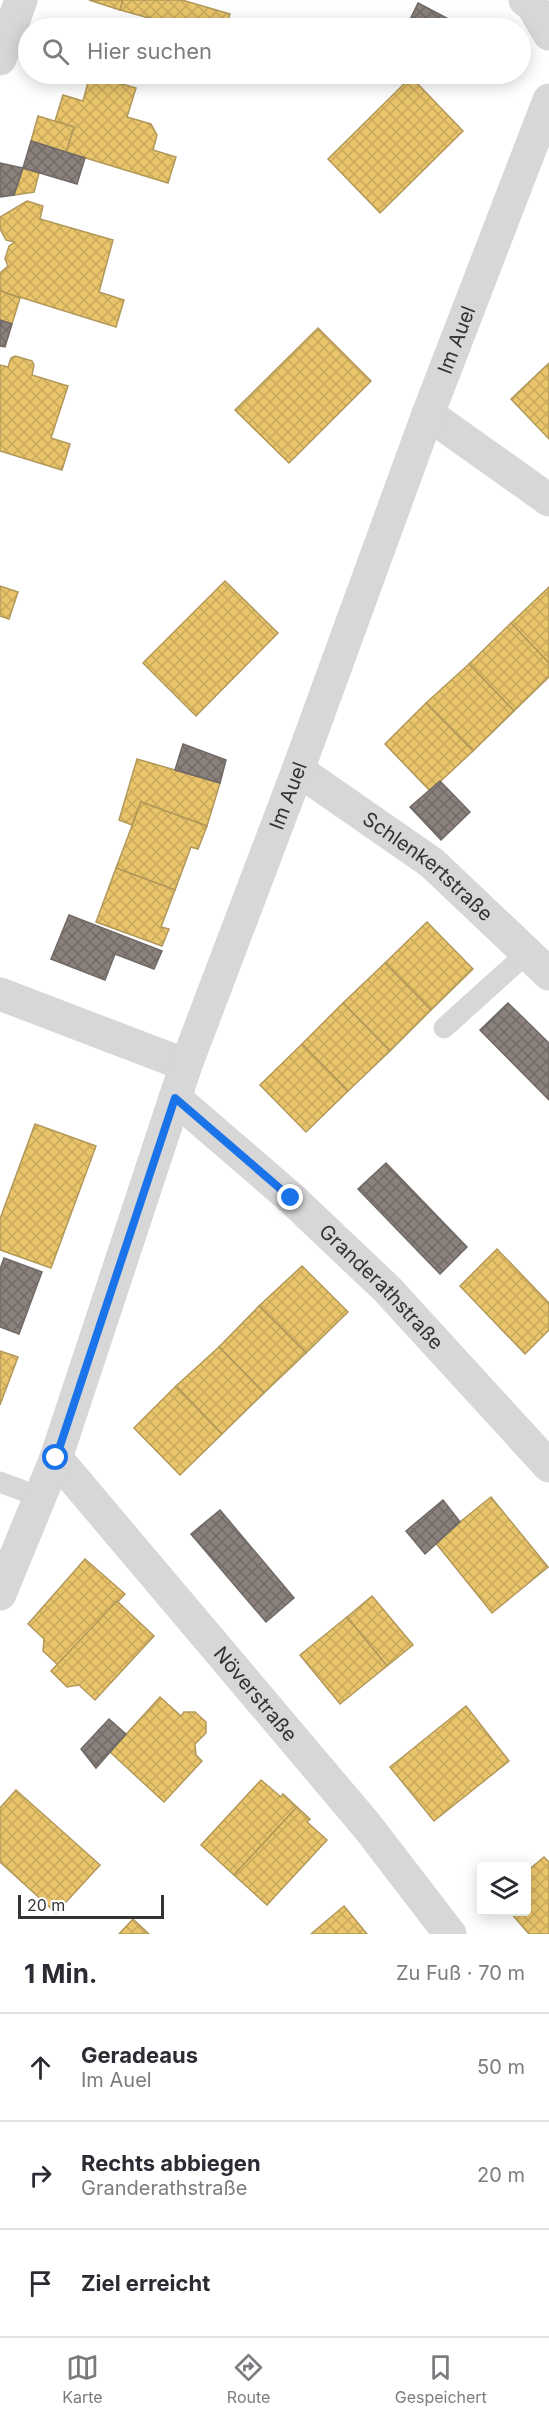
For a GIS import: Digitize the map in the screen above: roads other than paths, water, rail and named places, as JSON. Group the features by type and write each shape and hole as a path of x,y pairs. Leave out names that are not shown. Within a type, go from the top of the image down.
{"street":[{"path":"0,59 21,0"},
{"path":"525,0 532,5 549,34"},
{"name":"Im Auel","path":"0,1594 56,1458 186,1065 298,770 428,414 549,100"},
{"path":"428,414 547,493"},
{"name":"Schlenkertstraße","path":"298,770 432,863 538,963"},
{"path":"0,994 186,1065"},
{"name":"Granderathstraße","path":"175,1098 291,1198 387,1289 549,1466"},
{"name":"Növerstraße","path":"56,1458 367,1826 450,1934"}],"lane":[{"path":"444,1028 538,963"},
{"path":"0,1482 40,1497"}]}
